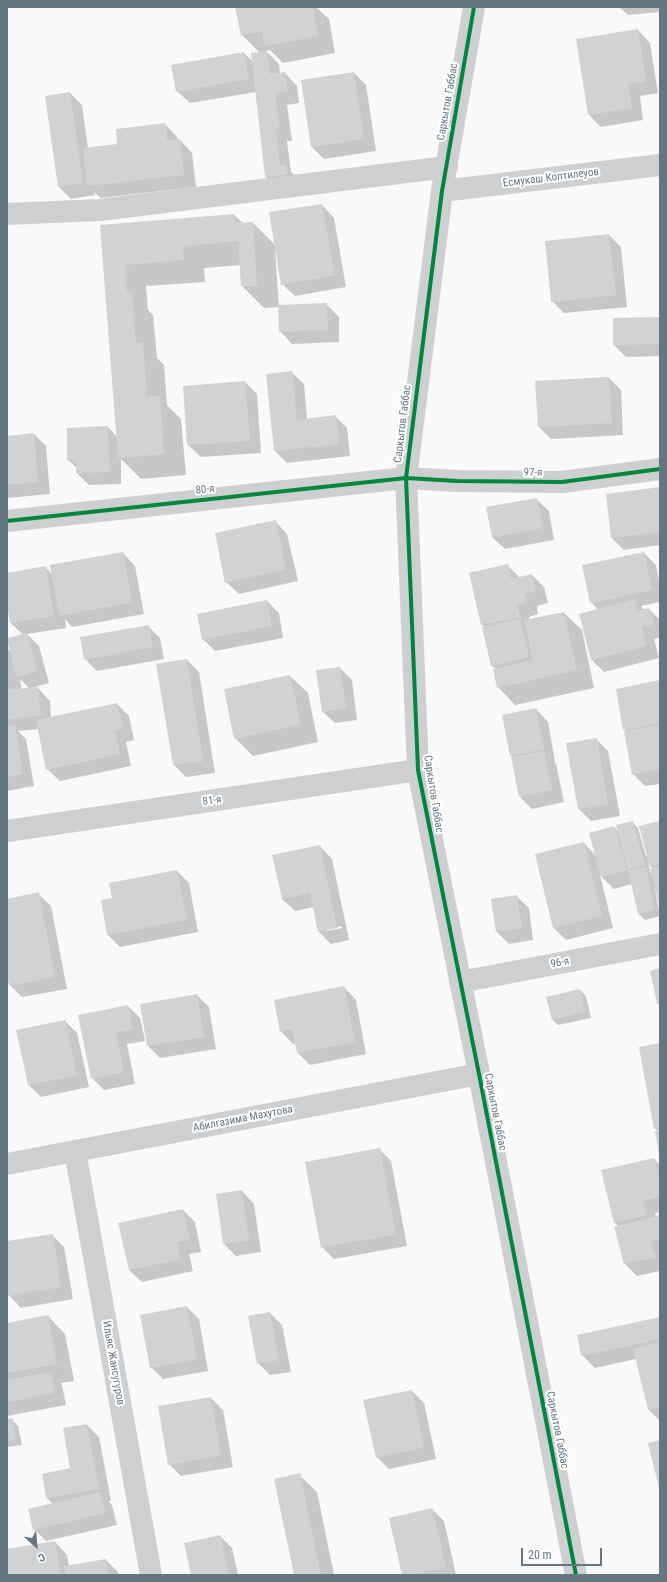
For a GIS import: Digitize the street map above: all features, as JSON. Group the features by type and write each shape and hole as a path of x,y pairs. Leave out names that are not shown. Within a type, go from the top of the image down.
{"street":[{"name":"Саркытов Габбас","path":"474,7 442,191 406,478 418,770 479,1074 572,1574"},
{"name":"Есмукаш Коптилеуов","path":"442,191 660,165"},
{"path":"7,214 100,210 447,167"},
{"name":"97-я","path":"406,478 457,481 562,482 660,469"},
{"name":"80-я","path":"7,521 406,478"},
{"name":"81-я","path":"7,831 418,770"},
{"name":"96-я","path":"460,982 660,944"},
{"name":"Абилгазима Махутова","path":"7,1164 479,1074"},
{"name":"Ильяс Жансугуров","path":"75,1151 151,1575"}],"building":[{"path":"235,7 313,7 318,36 264,46 262,31 241,36"},
{"path":"638,29 646,81 628,84 632,108 588,115 576,39"},
{"path":"267,51 270,74 285,72 288,91 275,93 280,129 276,129 280,165 286,165 287,174 265,177 251,53"},
{"path":"244,52 249,79 176,92 171,65"},
{"path":"354,72 364,139 311,147 301,80"},
{"path":"70,92 83,183 58,187 45,96"},
{"path":"166,123 167,140 180,139 184,175 87,186 83,148 117,144 116,129"},
{"path":"322,204 335,275 281,285 269,212"},
{"path":"235,214 235,223 253,222 257,286 241,286 238,241 183,246 184,260 125,265 127,292 132,292 136,343 143,342 147,397 160,396 164,454 118,458 100,225"},
{"path":"609,234 616,295 551,302 545,241"},
{"path":"327,303 328,330 279,332 278,305"},
{"path":"660,317 660,344 613,345 613,318"},
{"path":"292,371 297,420 336,415 339,444 274,451 266,374"},
{"path":"609,377 612,423 538,427 535,381"},
{"path":"245,381 250,441 187,445 183,386"},
{"path":"108,426 110,472 76,473 76,460 67,460 67,428"},
{"path":"34,433 38,482 7,485 7,436"},
{"path":"660,487 660,532 611,538 606,494"},
{"path":"537,498 543,528 492,537 486,507"},
{"path":"276,520 286,569 225,583 215,533"},
{"path":"123,552 132,602 59,616 50,565"},
{"path":"644,552 652,590 590,603 582,565"},
{"path":"508,564 511,579 532,574 536,591 525,594 527,602 517,605 520,617 481,625 469,573"},
{"path":"46,566 54,616 10,623 7,604 7,573"},
{"path":"635,599 638,611 649,608 654,624 642,627 647,646 591,660 579,614"},
{"path":"267,600 272,626 202,640 197,614"},
{"path":"564,612 577,670 497,688 493,669 533,660 524,620"},
{"path":"520,619 529,657 491,666 482,627"},
{"path":"149,625 153,647 84,660 80,637"},
{"path":"27,633 37,671 16,677 7,638"},
{"path":"187,659 203,761 173,765 156,664"},
{"path":"340,667 346,708 322,712 316,670"},
{"path":"290,675 301,724 234,739 224,689"},
{"path":"660,680 660,723 623,730 616,689"},
{"path":"38,687 41,716 7,719 7,690"},
{"path":"117,703 123,728 115,730 120,754 46,770 36,720"},
{"path":"536,708 544,749 510,756 502,715"},
{"path":"15,725 23,774 7,777 7,727"},
{"path":"660,725 660,769 632,775 624,731"},
{"path":"597,738 608,804 578,809 566,743"},
{"path":"544,751 552,790 519,797 511,757"},
{"path":"633,821 645,865 628,870 616,825"},
{"path":"660,821 660,864 650,867 639,826"},
{"path":"614,826 627,870 601,877 589,833"},
{"path":"584,842 602,916 553,928 535,854"},
{"path":"320,845 337,928 318,932 310,893 282,899 272,855"},
{"path":"660,866 660,904 659,904 650,869"},
{"path":"646,867 655,910 638,914 628,871"},
{"path":"177,870 187,920 107,935 101,900 112,898 109,883"},
{"path":"39,892 55,977 9,986 7,975 7,899"},
{"path":"517,895 522,928 496,932 491,899"},
{"path":"660,968 660,1004 657,1004 650,971"},
{"path":"344,986 355,1042 297,1053 292,1029 280,1032 274,1000"},
{"path":"580,989 585,1012 552,1020 546,997"},
{"path":"197,994 204,1037 147,1046 140,1004"},
{"path":"128,1005 133,1029 116,1032 124,1072 91,1079 78,1015"},
{"path":"65,1020 77,1075 28,1085 16,1030"},
{"path":"660,1043 660,1127 654,1129 639,1047"},
{"path":"660,1130 660,1154 659,1154 655,1131"},
{"path":"380,1148 396,1234 321,1248 305,1162"},
{"path":"654,1158 660,1185 660,1197 643,1201 647,1215 614,1223 601,1170"},
{"path":"242,1190 249,1240 223,1244 216,1194"},
{"path":"183,1209 190,1240 177,1242 181,1259 129,1270 118,1223"},
{"path":"660,1215 660,1238 651,1241 656,1257 624,1264 614,1227"},
{"path":"53,1234 61,1287 8,1296 7,1241"},
{"path":"187,1306 197,1359 150,1368 140,1315"},
{"path":"270,1312 279,1360 257,1364 248,1316"},
{"path":"48,1315 57,1364 7,1373 7,1323"},
{"path":"660,1317 660,1339 581,1356 577,1335"},
{"path":"660,1342 660,1407 648,1410 633,1349"},
{"path":"51,1372 55,1393 7,1402 7,1380"},
{"path":"412,1390 424,1447 376,1458 363,1400"},
{"path":"211,1397 221,1455 168,1465 158,1406"},
{"path":"13,1418 16,1439 7,1441 7,1419"},
{"path":"87,1424 99,1489 46,1498 42,1474 70,1468 63,1428"},
{"path":"660,1440 660,1487 659,1488 648,1443"},
{"path":"300,1473 321,1575 294,1575 274,1479"},
{"path":"100,1492 105,1513 33,1530 28,1509"},
{"path":"432,1508 446,1567 412,1575 402,1575 389,1518"},
{"path":"220,1535 229,1575 191,1575 184,1543"},
{"path":"55,1541 61,1575 7,1575 7,1549"},
{"path":"106,1559 108,1575 66,1575 64,1566"}],"cycle path":[{"path":"474,7 442,191 406,478 418,770 479,1074 576,1575"},
{"path":"7,521 406,478 457,481 562,482 660,469"}]}
